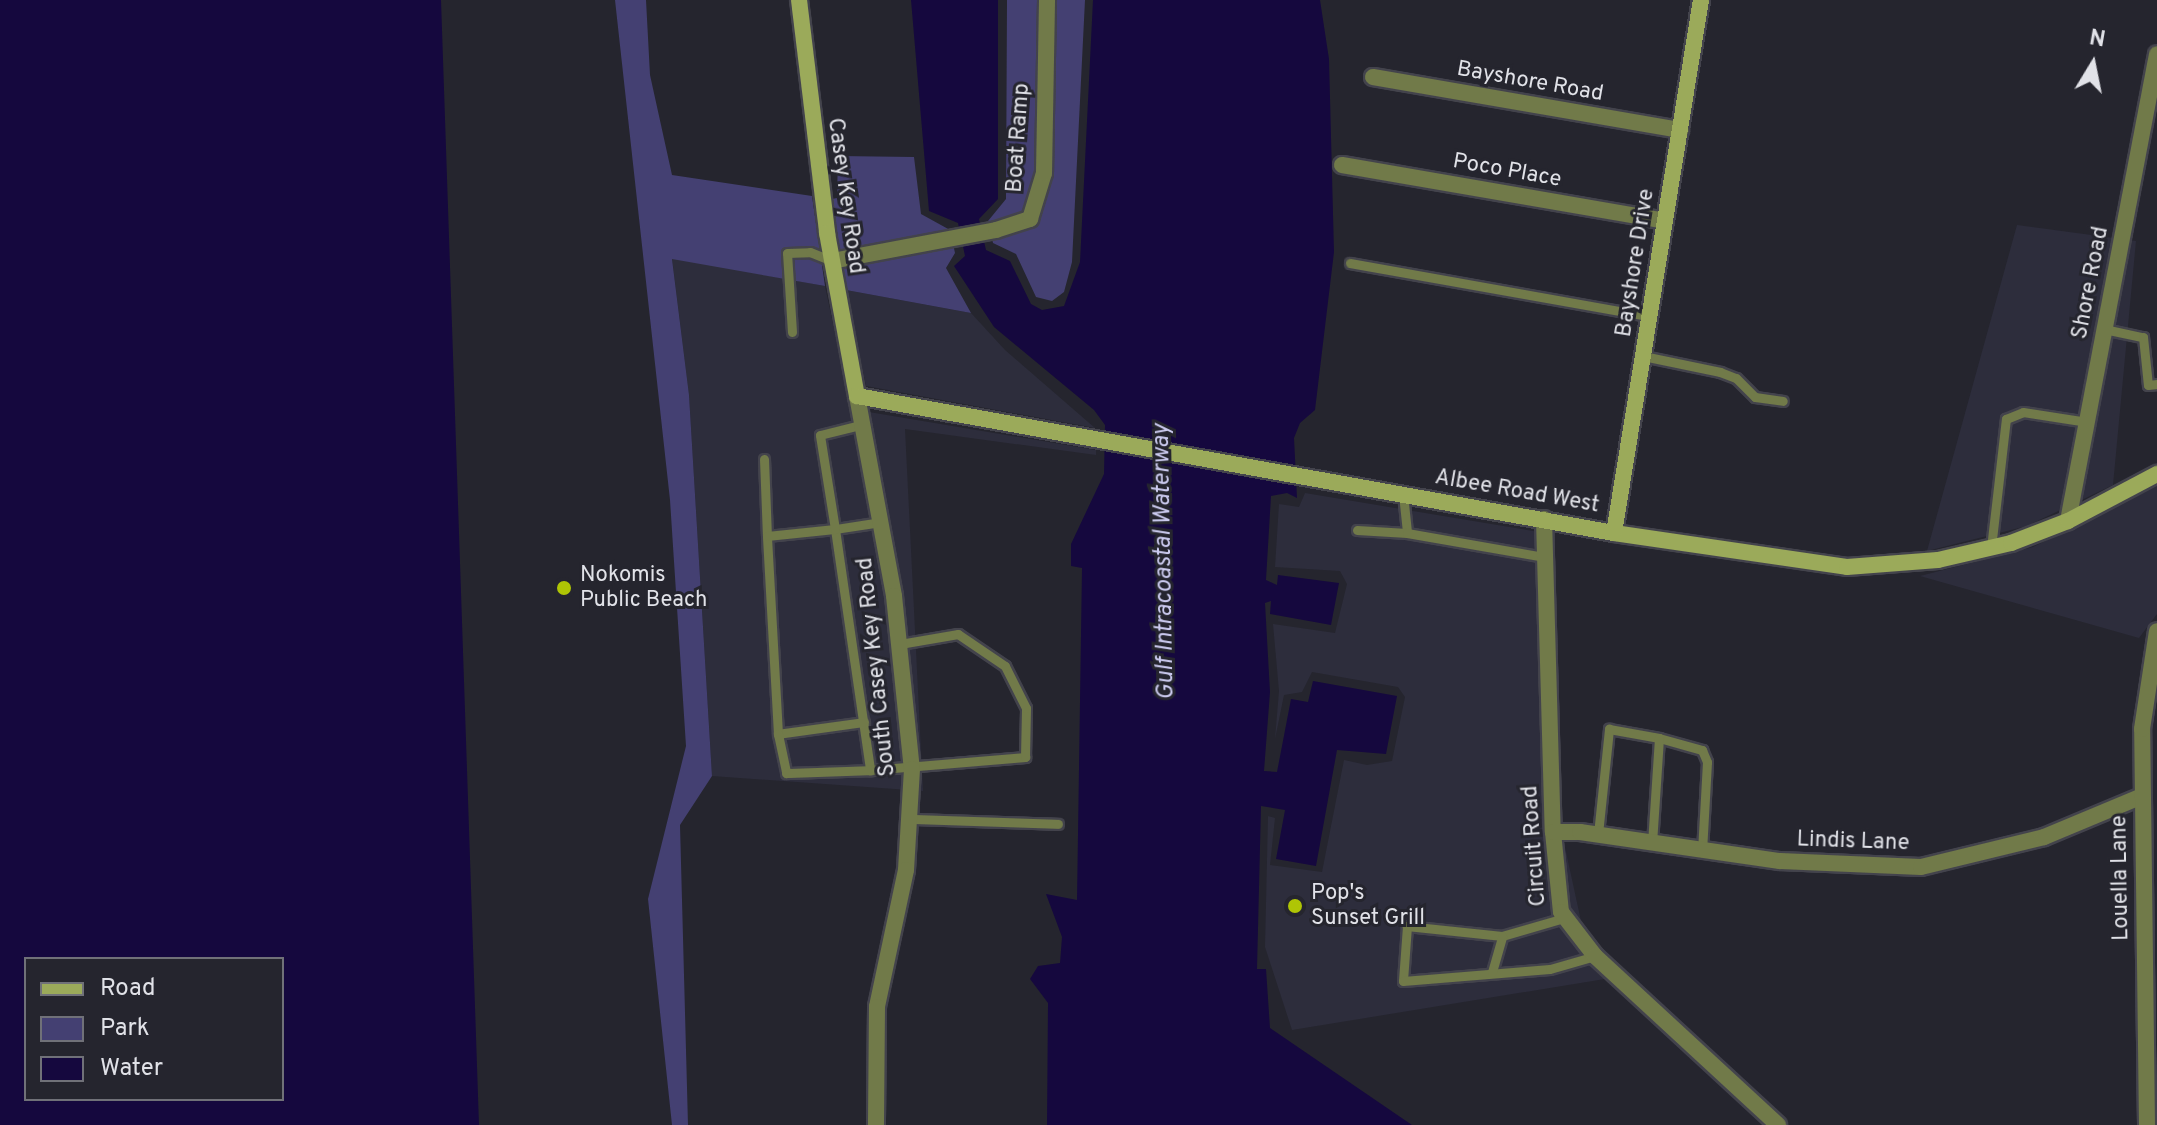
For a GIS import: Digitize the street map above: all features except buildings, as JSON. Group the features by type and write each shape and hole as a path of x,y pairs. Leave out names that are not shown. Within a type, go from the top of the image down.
{"street":[{"name":"Casey Key Road","path":"799,0 832,261 857,396"},
{"name":"Boat Ramp","path":"832,261 996,230 1030,219 1042,192 1047,0"},
{"name":"Bayshore Drive","path":"1614,533 1701,0"},
{"name":"Shore Road","path":"2068,521 2157,54"},
{"name":"Bayshore Road","path":"1373,77 1680,130"},
{"name":"Poco Place","path":"1342,165 1665,221"},
{"name":"South Casey Key Road","path":"857,396 900,644 912,769 911,819 877,1007 876,1125"},
{"name":"Albee Road West","path":"857,396 1614,533 1847,567 1928,562 1991,548 2068,521 2157,474"},
{"name":"Circuit Road","path":"1544,519 1553,832 1557,895 1564,918 1595,956 1778,1125"},
{"name":"Louella Lane","path":"2147,1125 2142,796 2145,682 2157,631"},
{"name":"Lindis Lane","path":"1553,832 1598,834 1702,852 1824,865 1921,867 2044,837 2142,796"}],"lane":[{"path":"792,332 787,253 810,252 832,261"},
{"path":"1350,263 1649,316"},
{"path":"2104,329 2143,337 2148,385 2157,384"},
{"path":"1643,356 1720,372 1736,378 1755,397 1783,401"},
{"path":"1991,548 2006,419 2023,412 2087,422"},
{"path":"864,424 820,435 870,770"},
{"path":"764,459 778,734 786,773 912,769 1025,757 1026,708 1005,666 958,634 900,644"},
{"path":"1403,494 1407,533"},
{"path":"767,536 881,522"},
{"path":"1357,530 1407,533 1545,557"},
{"path":"778,734 864,722"},
{"path":"1598,834 1609,729 1702,750 1707,762 1702,852"},
{"path":"1652,843 1659,738"},
{"path":"911,819 1058,824"},
{"path":"1564,918 1502,936 1407,926 1403,981 1550,969 1595,956"},
{"path":"1492,972 1502,936"}],"shaded area":[{"path":"2017,225 2136,241 2113,485 2027,526 1927,551"},
{"path":"672,258 825,286 851,409 1096,450 1096,455 905,429 923,791 712,776 689,395"},
{"path":"846,290 971,313 1005,350 1095,428 866,386"},
{"path":"2157,486 2157,614 2139,638 1920,576 2033,547"},
{"path":"1305,493 1545,533 1558,815 1581,921 1617,977 1292,1030 1265,947 1268,816 1275,818 1270,865 1322,872 1344,760 1367,765 1392,761 1405,697 1398,687 1312,672 1302,692 1284,695 1275,739 1279,691 1273,624 1335,633 1347,584 1340,571 1275,567 1279,504 1299,507"}],"green space":[{"path":"615,0 646,0 650,75 672,175 812,196 825,286 672,259 689,395 712,776 680,825 688,1125 672,1125 648,899 686,746 670,500"},
{"path":"1007,0 1085,0 1072,262 1064,292 1052,301 1036,297 1016,254 993,243 988,221 1006,199"},
{"path":"838,156 914,157 921,214 950,230 955,253 946,268 971,313 846,290 832,199 837,198"}],"water":[{"path":"0,0 441,0 479,1125 0,1125"},
{"name":"Gulf Intracoastal Waterway","path":"911,0 998,0 998,199 979,219 986,250 1010,261 1031,304 1042,310 1064,306 1080,262 1093,0 1320,0 1329,59 1334,252 1315,410 1300,423 1294,438 1297,498 1287,493 1271,496 1266,580 1277,585 1278,575 1339,583 1331,625 1270,614 1271,601 1265,603 1270,692 1264,771 1277,772 1291,699 1308,702 1313,681 1397,696 1386,754 1337,750 1316,866 1276,859 1285,810 1261,806 1257,969 1266,969 1270,1028 1412,1125 1047,1125 1048,1003 1030,979 1038,966 1060,963 1062,937 1046,894 1077,900 1082,568 1071,566 1071,544 1104,474 1105,425 1094,410 994,327 954,266 965,256 958,223 929,211"}],"place":[{"name":"Nokomis Public Beach","path":"564,588"},
{"name":"Pop's Sunset Grill","path":"1295,906"}]}
